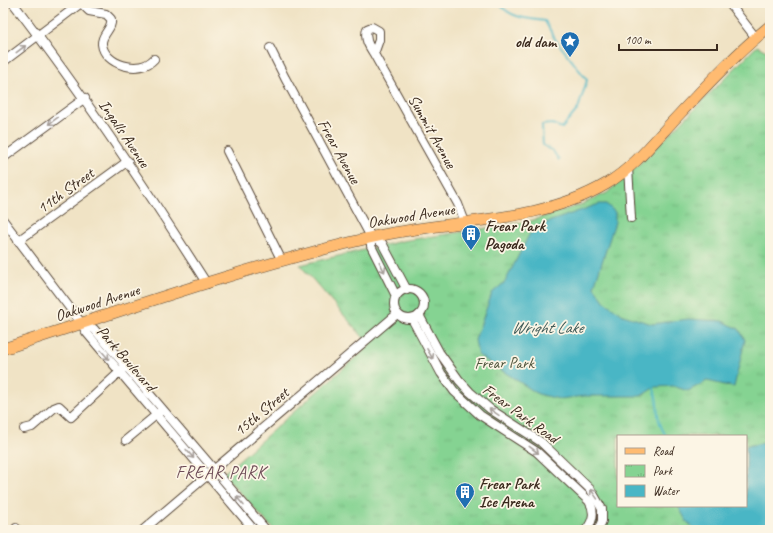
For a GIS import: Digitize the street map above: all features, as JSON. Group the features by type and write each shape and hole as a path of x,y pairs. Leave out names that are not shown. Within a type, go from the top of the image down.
{"main road":[{"name":"Oakwood Avenue","path":"3,349 282,261 371,237 528,212 574,199 608,182 628,167 702,89 770,26"}],"street":[{"name":"Ingalls Avenue","path":"13,3 85,98 128,161 207,284"},
{"path":"3,62 81,3 89,11 106,14 111,19 110,26 102,41 102,45 110,57 120,64 133,68 147,64 154,58"},
{"path":"729,3 756,38"},
{"name":"Frear Avenue","path":"270,48 284,78 371,237"},
{"name":"Summit Avenue","path":"374,54 458,204 465,222"},
{"path":"3,158 85,98"},
{"path":"227,151 282,261"},
{"name":"11th Street","path":"18,241 128,161"},
{"path":"628,167 631,218"},
{"name":"Park Boulevard","path":"3,220 82,324 86,332 123,369 210,473 254,530"},
{"path":"396,296 407,290 416,291 422,298 423,307 416,317 404,318 397,314 394,305 396,296 371,246 371,237 382,243 407,290"},
{"name":"15th Street","path":"143,530 397,314"},
{"name":"Frear Park Road","path":"416,317 441,373 454,391 480,415 537,452 589,501 593,512 591,523 586,530"},
{"name":"Frear Park Road","path":"416,317 458,380 470,392 490,409 541,442 592,490 602,509 602,522 598,530"},
{"path":"24,429 32,427 54,408 59,406 71,417 123,369"},
{"path":"126,440 159,412"},
{"name":"Park Boulevard","path":"210,473 265,530"}],"green space":[{"name":"Frear Park","path":"757,46 770,53 770,530 274,530 223,474 370,345 300,265 402,241 527,222 577,206 607,193 648,156"}],"water":[{"name":"Wright Lake","path":"599,204 606,204 615,212 615,222 594,287 605,302 623,315 652,324 688,319 722,321 739,329 745,340 734,387 707,381 688,391 673,386 655,387 641,396 585,396 559,399 538,394 478,355 475,340 492,293 505,282 529,235 537,226"},
{"path":"770,442 770,530 696,530 687,522 679,507 747,507 747,446"}],"waterway":[{"path":"499,3 513,15 545,21 555,39 587,80 578,109 562,128 552,124 542,125 543,145 553,151 559,160"},
{"path":"653,386 657,399 658,417 665,435"}],"place":[{"name":"old dam","path":"570,58"},
{"name":"Frear Park Pagoda","path":"471,251"},
{"name":"Frear Park Ice Arena","path":"465,509"}],"district":[{"name":"FREAR PARK","path":"221,472"}]}
